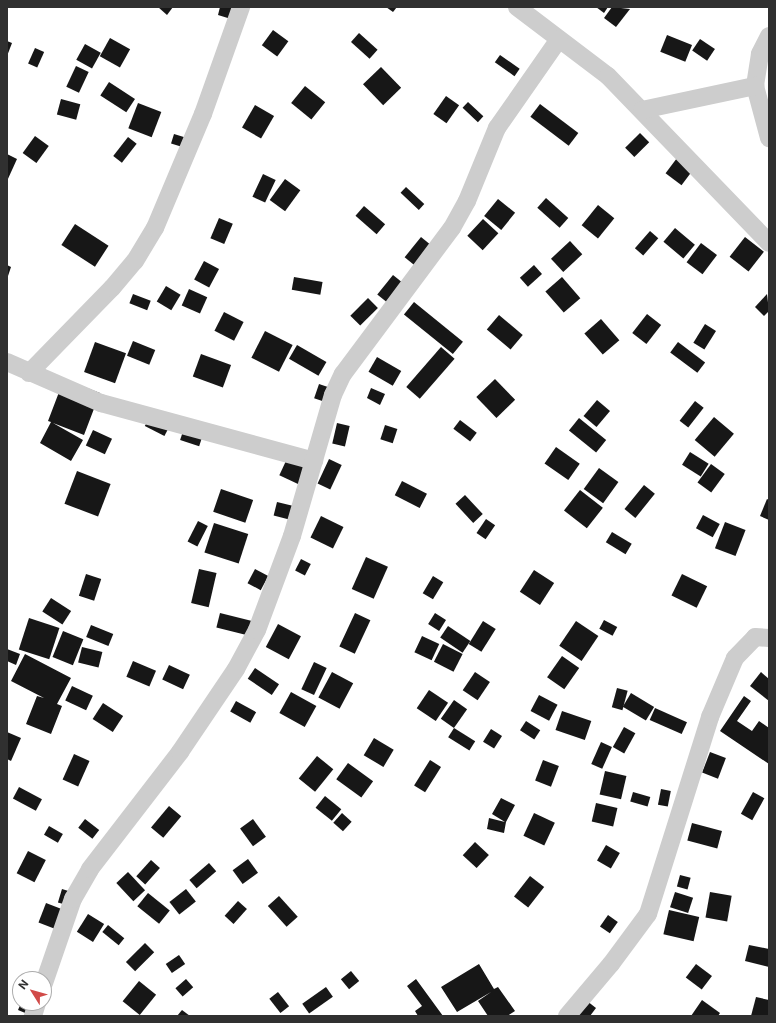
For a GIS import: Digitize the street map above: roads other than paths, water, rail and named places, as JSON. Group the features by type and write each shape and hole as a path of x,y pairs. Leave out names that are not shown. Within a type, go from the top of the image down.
{"street":[{"path":"29,373 112,288 134,261 155,228 203,114 242,7"},
{"path":"517,7 608,76 769,243"},
{"path":"769,36 760,54 755,86 769,138"},
{"path":"48,971 73,899 90,869 180,752 236,669 254,636 292,536 333,395 343,374 452,228 467,201 497,128 559,39"},
{"path":"642,110 755,86"},
{"path":"7,362 29,373 101,403 314,461"},
{"path":"567,1016 611,964 648,914 710,717 735,658 755,637 769,638"}]}
